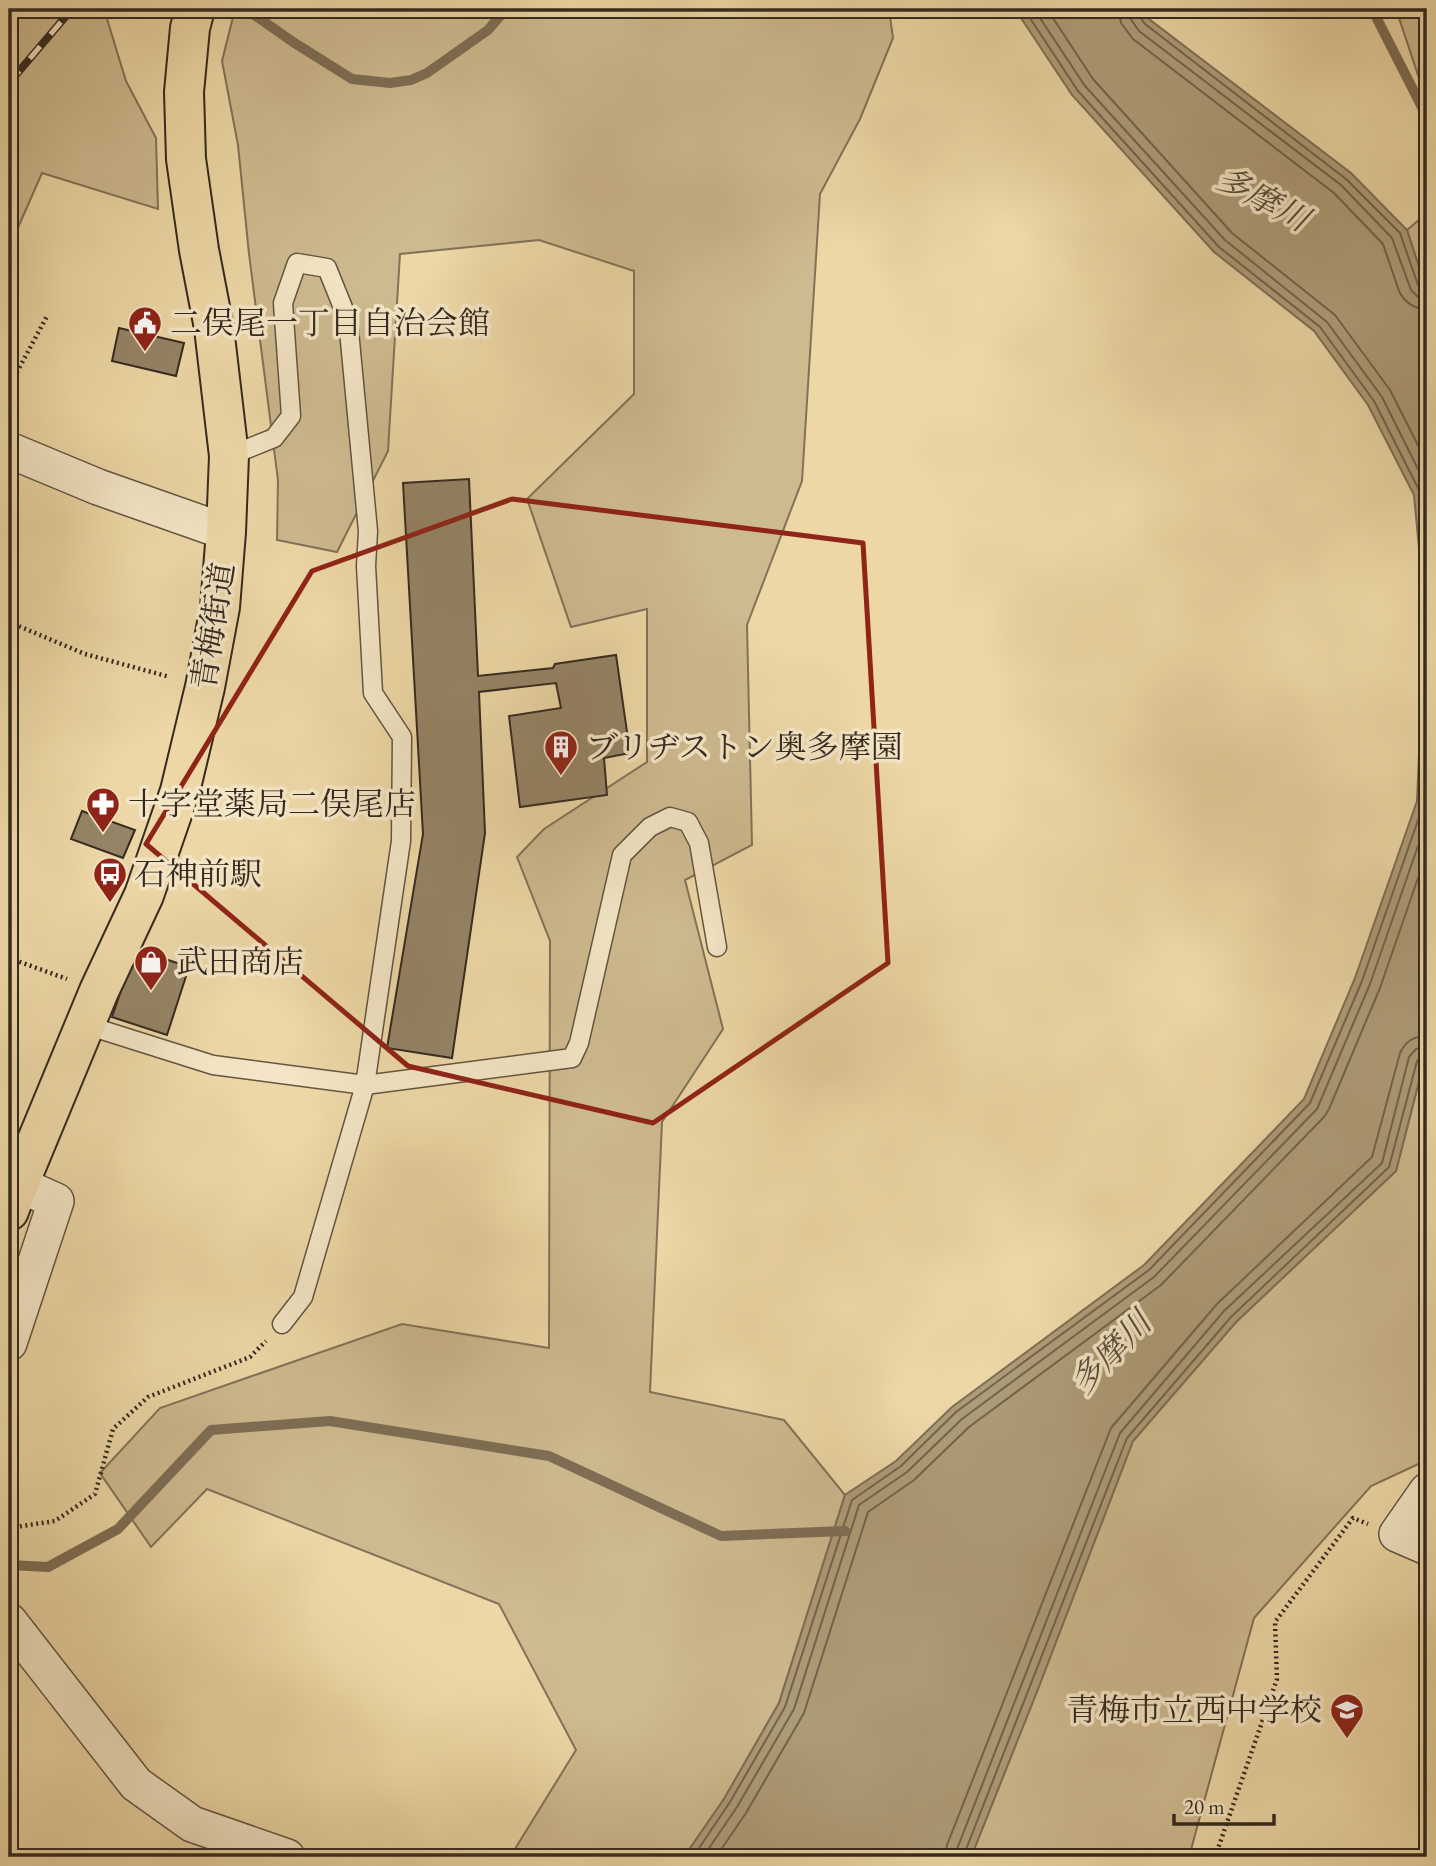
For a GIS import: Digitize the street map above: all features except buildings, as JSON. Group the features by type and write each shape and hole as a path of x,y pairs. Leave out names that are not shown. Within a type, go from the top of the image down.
{"highway":[{"name":"青梅街道","path":"12,1192 144,895 180,791 205,687 220,607 229,456 214,328 186,159 184,92 190,28 195,9"}],"street":[{"path":"9,450 98,487 226,532"},
{"path":"9,1343 56,1201 12,1192"},
{"path":"1412,1541 1427,1491"},
{"path":"9,1621 136,1784 192,1824 287,1857"}],"lane":[{"path":"229,456 274,438 291,416 283,303 297,263 327,268 348,320 368,531 366,566 373,693 402,737 401,841 365,1085 303,1297 282,1324"},
{"path":"93,1008 213,1065 365,1085 572,1058 579,1043 622,855 650,827 670,817 688,822 699,843 717,947"}],"path":[{"path":"9,387 47,316"},
{"path":"9,622 85,654 205,687"},
{"path":"9,958 93,1008"},
{"path":"9,1528 55,1521 94,1494 113,1429 148,1397 250,1357 282,1324"},
{"path":"1215,1857 1277,1679 1275,1622 1353,1518 1412,1541"}],"highlighted area":[{"path":"512,499 863,543 888,963 653,1123 408,1066 146,844 312,571"}],"shaded area":[{"path":"9,9 104,9 126,81 156,138 158,209 42,173 9,248"},
{"path":"235,9 889,9 893,38 860,119 820,194 802,481 747,625 752,845 685,880 723,1029 662,1122 650,1392 784,1420 845,1495 779,1703 724,1799 684,1857 510,1857 576,1750 499,1604 207,1489 151,1547 100,1473 160,1408 402,1324 549,1348 550,941 517,857 544,829 647,762 647,609 571,627 527,499 634,394 634,271 539,240 400,254 388,451 337,552 277,540 278,480 238,145 222,61"},
{"path":"1396,9 1427,9 1427,102"},
{"path":"1427,213 1427,292 1407,230"},
{"path":"1427,1050 1427,1460 1371,1486 1254,1618 1189,1857 971,1857 1133,1441 1236,1322 1396,1171"}],"water":[{"name":"多摩川","path":"1015,9 1143,9 1149,19 1351,173 1407,230 1427,292 1427,1050 1396,1171 1236,1322 1133,1441 971,1857 684,1857 724,1799 779,1703 845,1495 896,1461 952,1407 1144,1265 1304,1099 1355,978 1417,801 1425,613 1414,495 1368,405 1314,331 1214,252 1072,95"}],"waterway":[{"path":"246,9 352,79 390,83 411,80 427,73 488,30 506,9"},
{"path":"1372,9 1427,117"},
{"path":"9,1565 48,1567 118,1529 211,1430 330,1421 549,1456 721,1536 845,1531"}],"railway":[{"path":"9,83 72,9"}],"place":[{"name":"二俣尾一丁目自治会館","path":"145,353"},
{"name":"ブリヂストン奥多摩園","path":"561,777"},
{"name":"十字堂薬局二俣尾店","path":"103,834"},
{"name":"石神前駅","path":"110,904"},
{"name":"武田商店","path":"151,992"},
{"name":"青梅市立西中学校","path":"1347,1740"}]}
